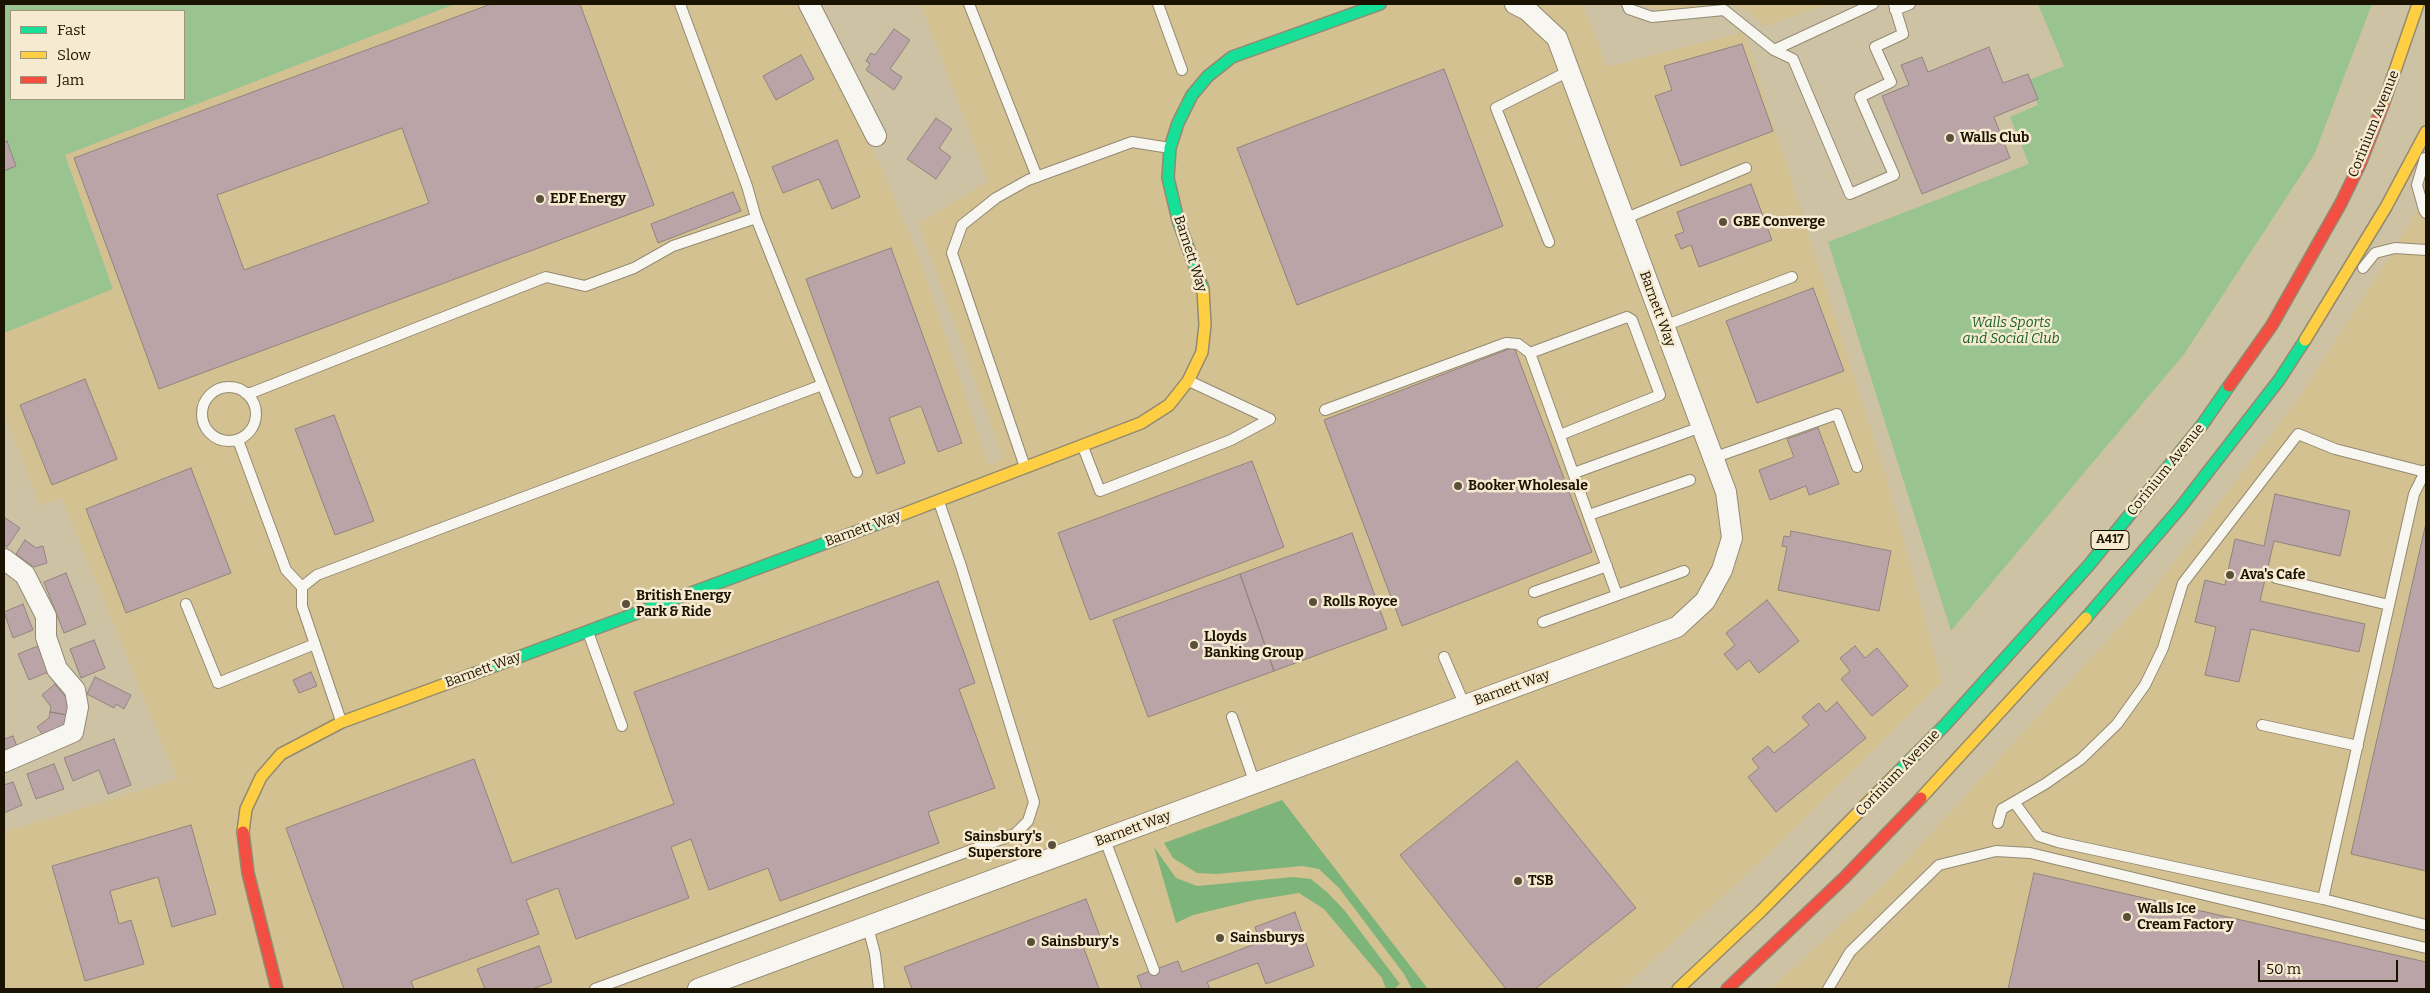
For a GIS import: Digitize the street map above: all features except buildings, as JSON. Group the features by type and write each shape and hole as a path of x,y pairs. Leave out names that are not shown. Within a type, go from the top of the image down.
{"main road":[{"name":"Barnett Way","path":"278,989 248,873 242,838 246,809 261,777 281,754 342,722 1026,468 1141,423 1169,405 1188,381 1202,352 1206,326 1204,291 1178,220 1168,178 1170,148 1178,123 1192,95 1208,76 1232,57 1380,4"},
{"name":"Corinium Avenue","path":"1678,989 1762,911 1945,725 2089,565 2202,425 2276,318 2341,203 2360,164 2386,98 2418,4"},
{"name":"A417","path":"1727,989 1844,878 2046,665 2132,565 2228,448 2279,380 2315,324 2386,207 2426,132"}],"street":[{"path":"809,4 876,136"},
{"name":"Barnett Way","path":"698,989 1677,627 1705,601 1722,570 1732,538 1726,492 1557,38 1527,10 1516,4"},
{"path":"863,109 886,118"},
{"path":"4,559 25,575 46,616 46,636 57,669 75,690 78,707 73,732 4,762"}],"lane":[{"path":"680,4 747,186 756,218 857,472"},
{"path":"969,4 1036,177"},
{"path":"1158,4 1182,70"},
{"path":"1627,4 1629,9 1652,17 1724,10 1774,50 1793,60 1850,194 1894,175 1860,97 1891,82 1875,47 1903,34 1894,7 1910,4"},
{"path":"1774,50 1873,4"},
{"path":"1549,242 1496,108 1569,71"},
{"path":"1026,468 952,253 962,225 996,198 1036,177 1132,142 1170,148"},
{"path":"2426,155 2417,185 2426,213"},
{"path":"1624,219 1746,168"},
{"path":"245,393 252,401 255,419 248,433 238,440 228,441 216,438 209,433 203,422 202,413 208,398 216,390 226,388 237,389 251,394 546,277 584,286 634,268 672,246 756,218"},
{"path":"2315,324 2375,253 2395,248 2426,250"},
{"path":"1664,326 1792,277"},
{"path":"1530,353 1627,317 1632,320 1654,378 1660,395 1560,435"},
{"path":"1325,410 1506,343 1518,344 1530,353 1617,595"},
{"path":"1082,446 1100,491 1231,440 1270,419 1188,381"},
{"path":"302,587 318,575 822,385"},
{"path":"1713,458 1837,414 1857,467"},
{"path":"1574,473 1701,427"},
{"path":"1998,823 2002,809 2081,759 2117,724 2145,685 2163,648 2183,583 2298,434 2335,449 2426,471 2414,494 2323,900"},
{"path":"238,440 286,570 302,587 302,606 342,722"},
{"path":"1589,515 1690,480"},
{"path":"595,989 1015,834 1028,821 1034,802 939,501"},
{"path":"1534,592 1607,566"},
{"path":"1543,622 1684,571"},
{"path":"2276,578 2389,605"},
{"path":"186,604 218,682 315,644"},
{"path":"587,631 622,726"},
{"path":"1444,657 1465,706"},
{"path":"1232,717 1255,784"},
{"path":"2262,725 2358,746"},
{"path":"2014,802 2039,836 2058,842 2323,900 2426,925"},
{"path":"1105,840 1154,970"},
{"path":"1828,989 1850,952 1939,865 1996,851 2030,853 2426,948"},
{"path":"868,927 875,954 879,989"}],"shaded area":[{"path":"455,4 795,4 879,163 917,252 989,465 1003,459 919,224 988,181 921,4 1583,4 1607,67 1744,32 1887,479 1942,682 1761,861 1622,989 4,989 4,832 177,779 62,498 40,505 4,414 4,333 113,289 65,155"},
{"path":"1637,4 1731,4 1663,11"},
{"path":"1731,4 1828,4 1763,27 1751,13"},
{"path":"2426,193 2426,989 1770,989 1884,885 2153,590 2299,398 2410,224"}],"green space":[{"path":"4,4 455,4 65,155 113,289 4,333"},
{"name":"Walls Sports and Social Club","path":"2038,4 2372,4 2314,155 2185,353 1951,631 1828,242 2029,164 2010,117 2038,105 2029,80 2064,66"},
{"path":"1282,800 1428,989 1412,989 1404,974 1339,888 1319,869 1302,866 1216,874 1197,873 1173,858 1164,843"},
{"path":"1154,847 1176,878 1197,886 1293,877 1311,879 1345,911 1400,984 1394,989 1386,989 1382,978 1324,909 1299,893 1255,900 1193,915 1176,923"}],"traffic: fast":[{"path":"1203,289 1178,220 1168,178 1170,148 1178,123 1192,95 1208,76 1232,57 1380,4"},
{"path":"2086,618 2180,508 2279,380 2305,340"},
{"path":"1898,772 1945,725 2089,565 2202,425 2229,386"},
{"path":"462,678 885,521"}],"traffic: slow":[{"path":"2383,105 2418,4"},
{"path":"2305,340 2386,207 2426,132"},
{"path":"885,521 1141,423 1169,405 1188,381 1202,352 1205,325 1203,289"},
{"path":"1921,798 2086,618"},
{"path":"243,832 246,809 261,777 281,754 342,722 462,678"},
{"path":"1678,989 1761,911 1898,772"}],"traffic: jam":[{"path":"2229,386 2272,325 2341,203 2360,164 2383,105"},
{"path":"1727,989 1844,878 1921,798"},
{"path":"243,832 248,873 277,989"}],"place":[{"name":"Walls Club","path":"1950,138"},
{"name":"EDF Energy","path":"540,199"},
{"name":"GBE Converge","path":"1723,222"},
{"name":"Booker Wholesale","path":"1458,486"},
{"name":"Ava's Cafe","path":"2230,575"},
{"name":"Rolls Royce","path":"1313,602"},
{"name":"British Energy Park & Ride","path":"626,604"},
{"name":"Lloyds Banking Group","path":"1194,645"},
{"name":"Sainsbury's Superstore","path":"1052,845"},
{"name":"TSB","path":"1518,881"},
{"name":"Walls Ice Cream Factory","path":"2127,917"},
{"name":"Sainsburys","path":"1220,938"},
{"name":"Sainsbury's","path":"1031,942"}]}
